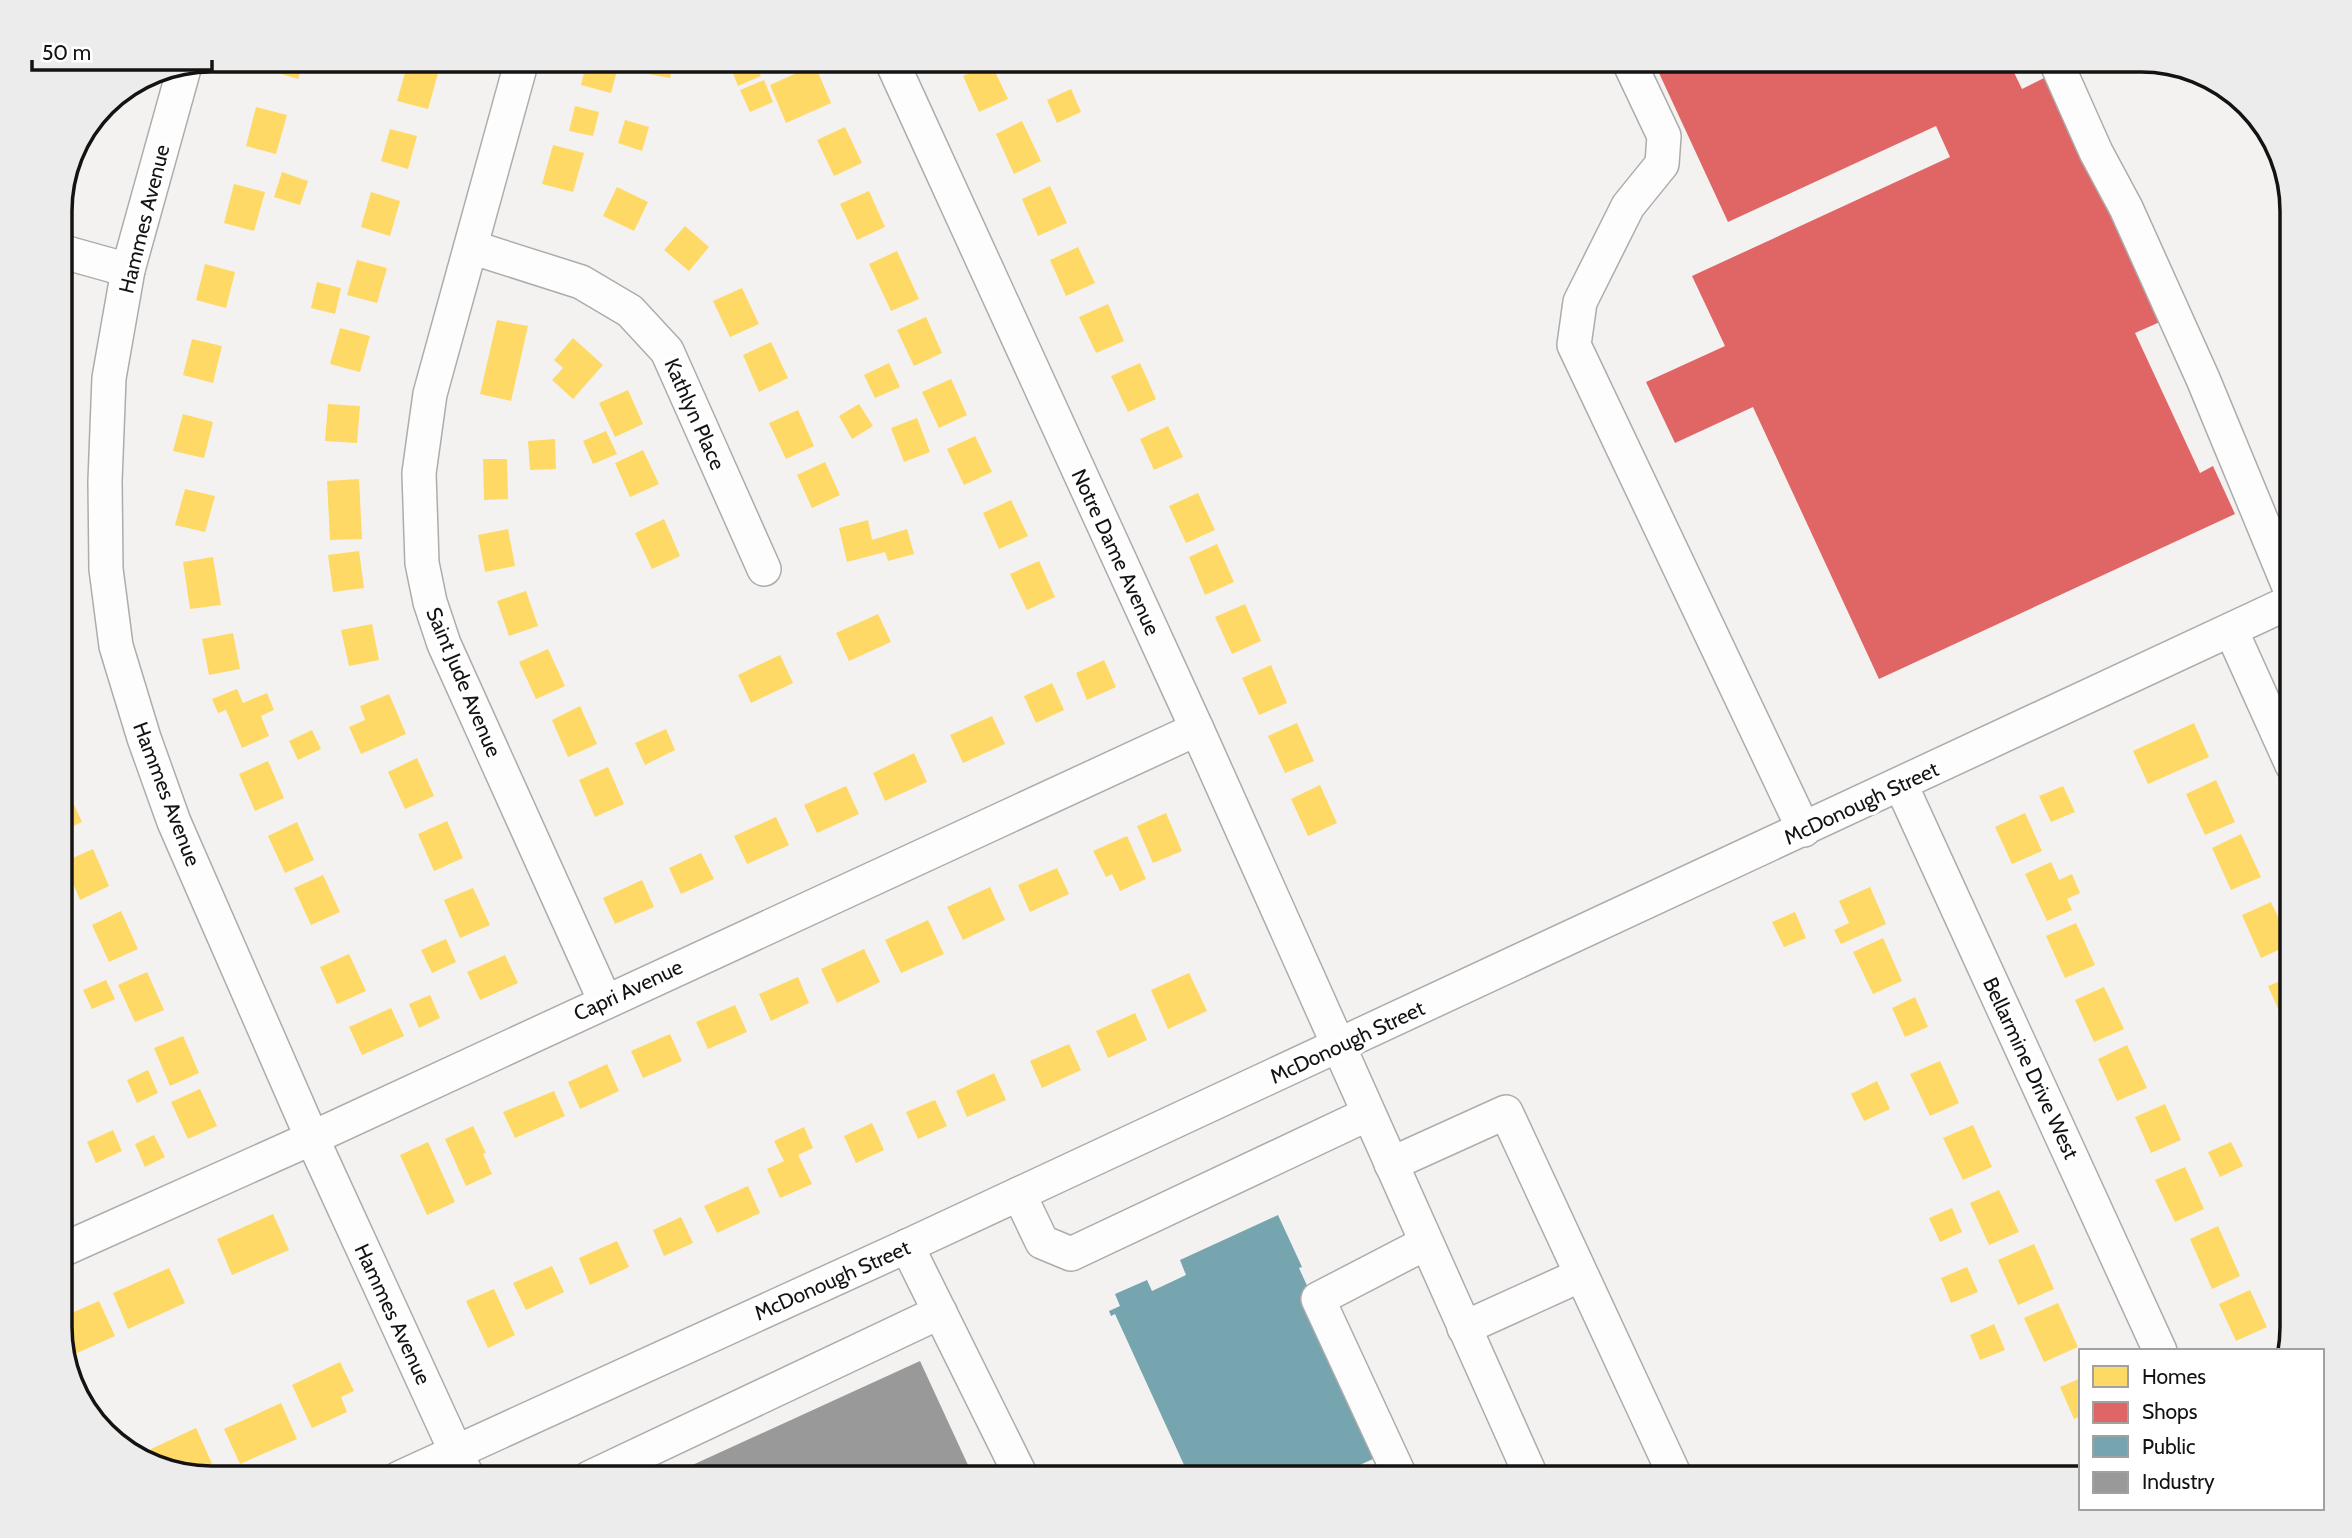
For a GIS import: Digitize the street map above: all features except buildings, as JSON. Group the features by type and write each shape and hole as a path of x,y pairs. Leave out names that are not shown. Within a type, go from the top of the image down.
{"street":[{"name":"Saint Jude Avenue","path":"519,72 430,394 419,473 422,563 429,603 444,644 605,1001"},
{"name":"Notre Dame Avenue","path":"896,72 1197,729 1525,1466"},
{"path":"1634,72 1664,136 1662,164 1628,206 1580,302 1574,345 1804,830"},
{"path":"2059,72 2095,152 2126,208 2203,379 2280,565"},
{"name":"Hammes Avenue","path":"182,74 128,270 109,378 105,481 106,569 116,646 144,738 174,822 312,1138 462,1465"},
{"name":"Kathlyn Place","path":"471,247 581,282 630,311 667,351 764,569"},
{"path":"72,254 128,270"},
{"name":"McDonough Street","path":"462,1465 907,1246 2280,607"},
{"path":"2231,630 2280,738"},
{"name":"Capri Avenue","path":"72,1246 312,1138 1197,729"},
{"name":"Bellarmine Drive West","path":"1901,785 2159,1349"},
{"path":"1391,1164 1506,1112 1670,1466"},
{"path":"1019,1194 1042,1242 1071,1254 1368,1114"},
{"path":"1395,1466 1318,1299 1426,1243"},
{"path":"907,1246 1016,1466"},
{"path":"1464,1328 1581,1275"},
{"path":"616,1466 940,1312"}]}
